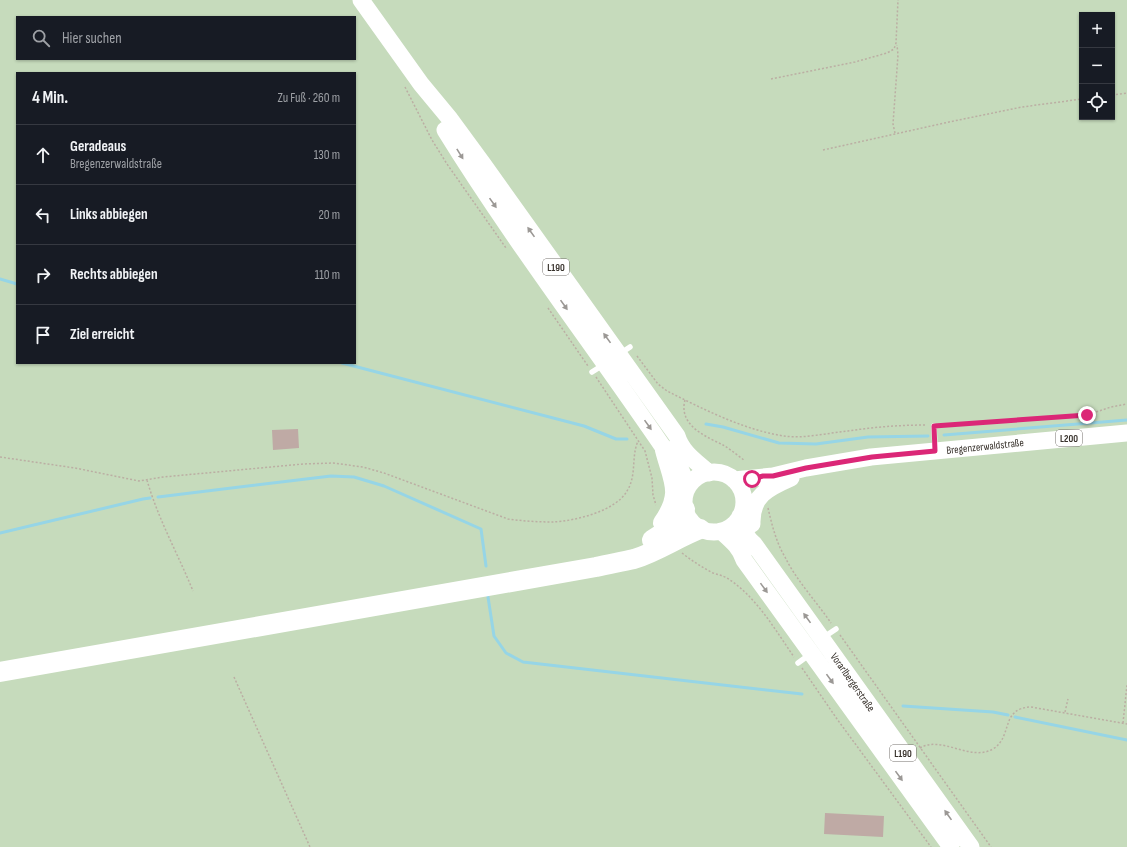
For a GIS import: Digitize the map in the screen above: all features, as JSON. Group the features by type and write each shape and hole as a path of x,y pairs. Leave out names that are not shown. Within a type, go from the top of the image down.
{"highway":[{"path":"644,545 661,527 671,511 675,501 676,491 671,443"},
{"path":"0,659 536,569 605,556 644,545 669,529 685,510"},
{"path":"0,672 596,567 634,559 672,547 683,535 700,528"}],"main road":[{"name":"L190","path":"361,0 421,84 443,126 471,171 612,359 671,443 682,447 687,454 709,473"},
{"name":"L190","path":"612,359 612,363 631,386 636,389 644,390 671,443 673,456 682,471 688,487"},
{"name":"Bregenzerwaldstraße","path":"734,480 773,476 806,468 872,457 1127,433"},
{"path":"671,443 688,443 696,451 713,462 738,470 760,470 793,464 806,468"},
{"path":"754,544 752,515 758,498 768,489 791,478 806,468"},
{"path":"734,480 727,475 718,473 709,473 696,478 688,487 684,500 685,510 693,524 700,528 714,532 731,527 742,509"},
{"name":"Bregenzerwaldstraße","path":"742,509 752,490 773,476"},
{"name":"Vorarlbergerstraße","path":"734,480 742,490 742,509 745,534 754,544 813,643 951,847"},
{"name":"Vorarlbergerstraße","path":"721,531 742,552 744,560 813,643 971,847"},
{"path":"672,547 702,540 708,541 732,552 737,557 744,560"}],"lane":[{"path":"934,426 935,451"}],"path":[{"path":"895,134 893,124 898,55 896,43 898,0"},
{"path":"771,79 855,62 887,53 894,49 896,43"},
{"path":"1115,95 1127,93"},
{"path":"823,150 1022,107 1079,99"},
{"path":"612,359 638,441 648,462 652,478 656,510"},
{"path":"745,461 725,446 694,429 686,417 684,410 685,400 750,428 785,436 804,436 878,427 907,425 934,426 1087,415 1111,407 1127,404"},
{"path":"0,457 74,468 139,481 303,464 333,463 363,467 384,473 508,519 526,522 555,522 599,511 618,502 628,491 631,483 635,448 638,441"},
{"path":"147,480 163,525 193,591"},
{"path":"768,506 773,528 784,557 793,572 837,720 931,847"},
{"path":"672,547 692,561 714,573 728,578 748,594 775,629 813,643 920,748 991,847"},
{"path":"234,677 310,847"},
{"path":"1123,724 1127,685"},
{"path":"1065,712 1068,699"},
{"path":"920,748 931,744 981,753 992,750 1000,743 1014,712 1022,707 1065,712 1127,724"}],"green space":[{"path":"0,0 1127,0 1127,847 0,847"}],"building":[{"path":"298,429 299,448 273,450 272,430"},
{"path":"825,813 884,816 883,837 824,834"}],"waterway":[{"path":"0,279 16,284"},
{"path":"346,364 584,426 616,439 627,439"},
{"path":"944,435 1127,420"},
{"path":"706,424 723,427 779,443 816,444 868,437 928,436"},
{"path":"158,497 331,476 354,477 384,486 481,529 486,566"},
{"path":"0,533 150,498"},
{"path":"488,597 494,636 506,653 523,662 802,694"},
{"path":"903,706 993,712 1008,715"},
{"path":"1015,717 1127,740"}],"route":[{"path":"752,479 837,462 935,451 934,426 1087,415"}]}
